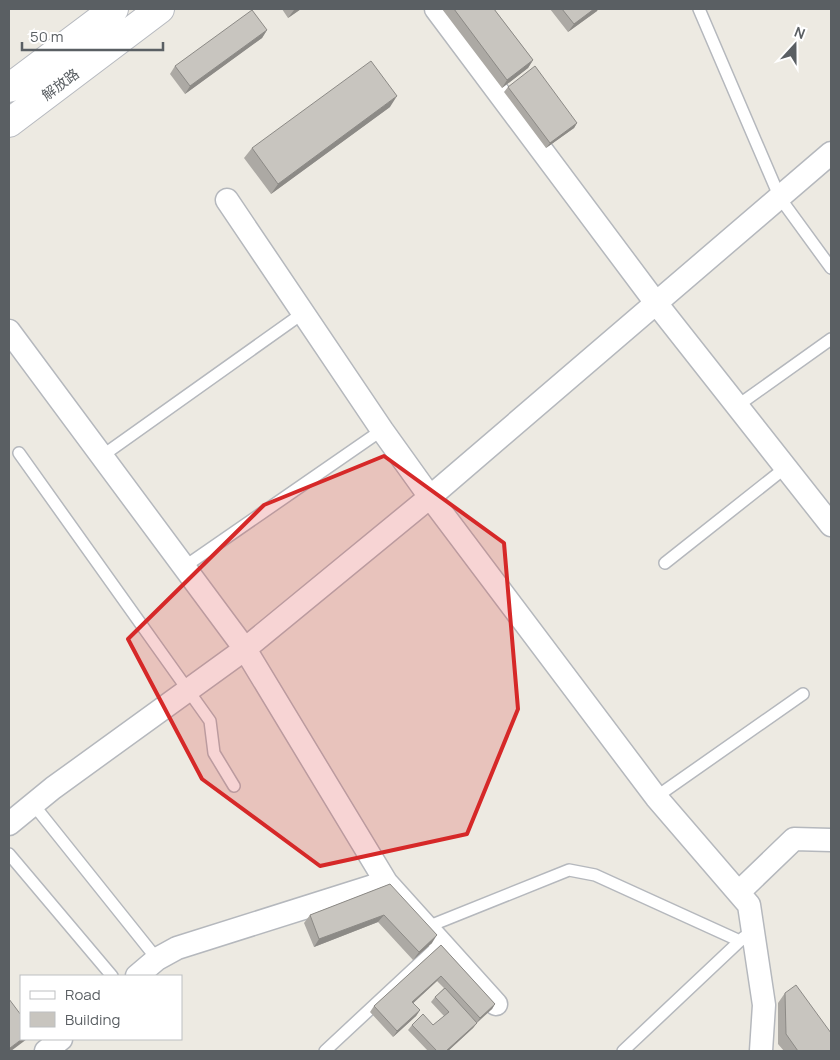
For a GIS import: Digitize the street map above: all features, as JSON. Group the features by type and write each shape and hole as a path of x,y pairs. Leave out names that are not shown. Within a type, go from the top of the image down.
{"main road":[{"name":"解放路","path":"9,123 160,9"},
{"name":"解放路","path":"9,88 110,10"}],"street":[{"path":"436,9 656,303 831,525"},
{"path":"110,10 120,39"},
{"path":"9,824 33,804 245,649 430,496 831,153"},
{"path":"227,200 382,430 430,496 656,797 749,905 746,935 764,1005 761,1051"},
{"path":"9,331 245,649 386,882 496,1004"},
{"path":"739,892 794,839 831,840"},
{"path":"137,975 158,959 177,948 386,882"},
{"path":"46,1051 60,1040"}],"lane":[{"path":"699,9 780,198 831,268"},
{"path":"102,456 303,313"},
{"path":"737,406 831,339"},
{"path":"184,567 382,430"},
{"path":"19,453 210,722 214,753 234,786"},
{"path":"665,563 785,468"},
{"path":"656,797 803,694"},
{"path":"33,804 158,959"},
{"path":"9,854 111,975"},
{"path":"324,1051 434,935 569,870 595,875 746,935 622,1051"}],"highlighted area":[{"path":"384,456 504,543 518,709 467,834 320,866 202,779 128,639 264,505"}],"building":[{"path":"454,9 494,9 533,60 507,80"},
{"path":"562,9 594,9 574,24"},
{"path":"252,10 267,30 190,86 175,66"},
{"path":"371,61 397,96 278,184 252,148"},
{"path":"535,66 577,123 550,143 508,87"},
{"path":"390,884 437,935 419,952 384,915 319,939 310,915"},
{"path":"441,945 495,1004 480,1018 441,976 412,1002 420,1010 397,1031 374,1006"},
{"path":"796,985 831,1033 831,1051 798,1051 786,1034 785,993"},
{"path":"445,988 477,1023 446,1051 437,1051 412,1025 423,1014 433,1025 449,1012 435,997"},
{"path":"9,999 20,1014 21,1040 9,1047"}]}
